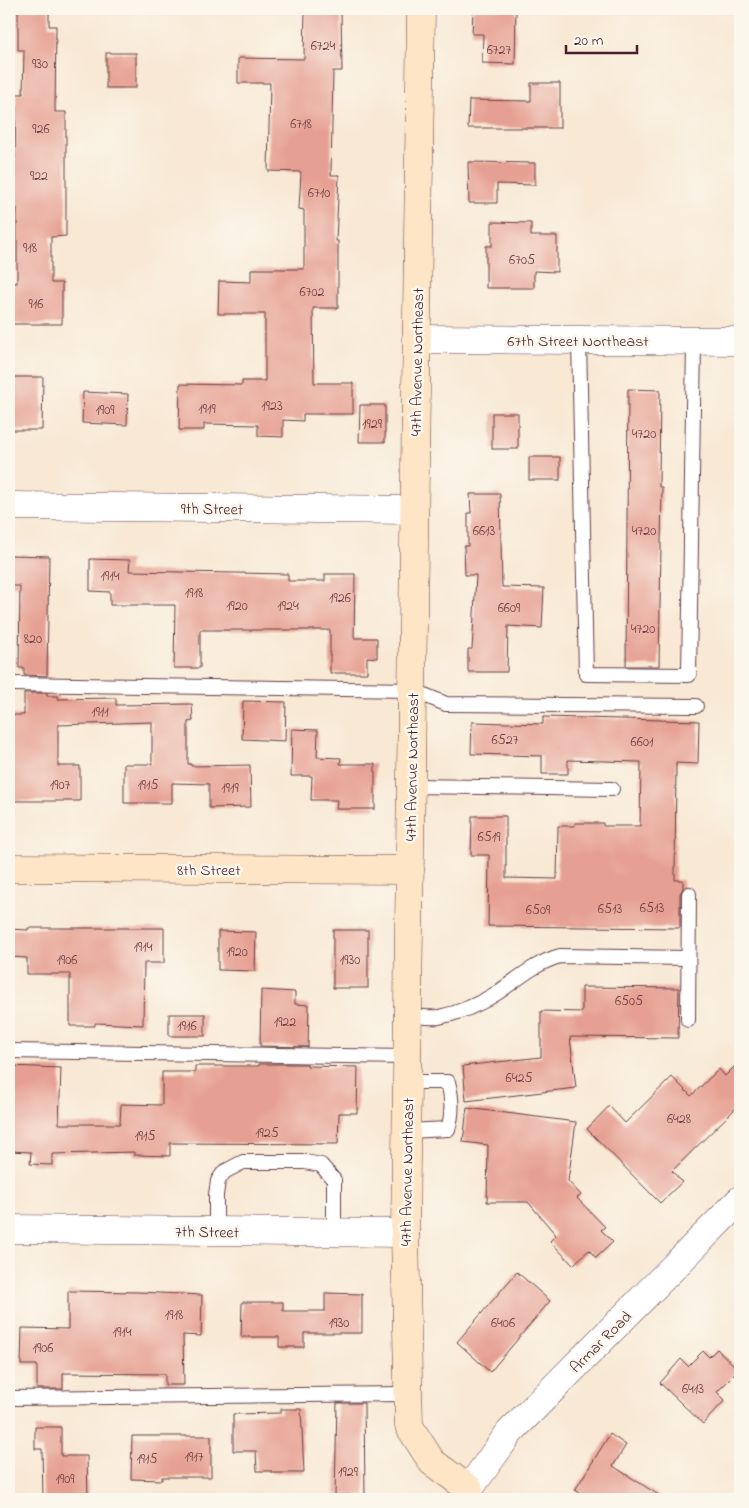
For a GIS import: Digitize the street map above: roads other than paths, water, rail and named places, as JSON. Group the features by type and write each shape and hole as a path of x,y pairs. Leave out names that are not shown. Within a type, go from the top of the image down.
{"street":[{"name":"47th Avenue Northeast","path":"420,9 405,1233 409,1426 432,1462 467,1494"},
{"name":"67th Street Northeast","path":"416,339 740,341"},
{"name":"9th Street","path":"9,506 414,510"},
{"name":"8th Street","path":"9,868 410,870"},
{"name":"Armar Road","path":"467,1494 510,1432 740,1200"},
{"name":"7th Street","path":"9,1229 405,1233"}],"lane":[{"path":"579,340 586,674 614,675 689,675 694,341"},
{"path":"9,684 412,690 446,704 696,706"},
{"path":"411,786 612,789"},
{"path":"688,1020 689,894"},
{"path":"408,1016 438,1017 465,1009 498,992 530,969 560,956 688,958"},
{"path":"9,1051 407,1070 448,1082 451,1094 451,1120 448,1129 407,1131"},
{"path":"216,1231 216,1195 218,1181 224,1172 243,1162 305,1162 321,1165 334,1180 334,1232"},
{"path":"9,1398 408,1394"}]}
